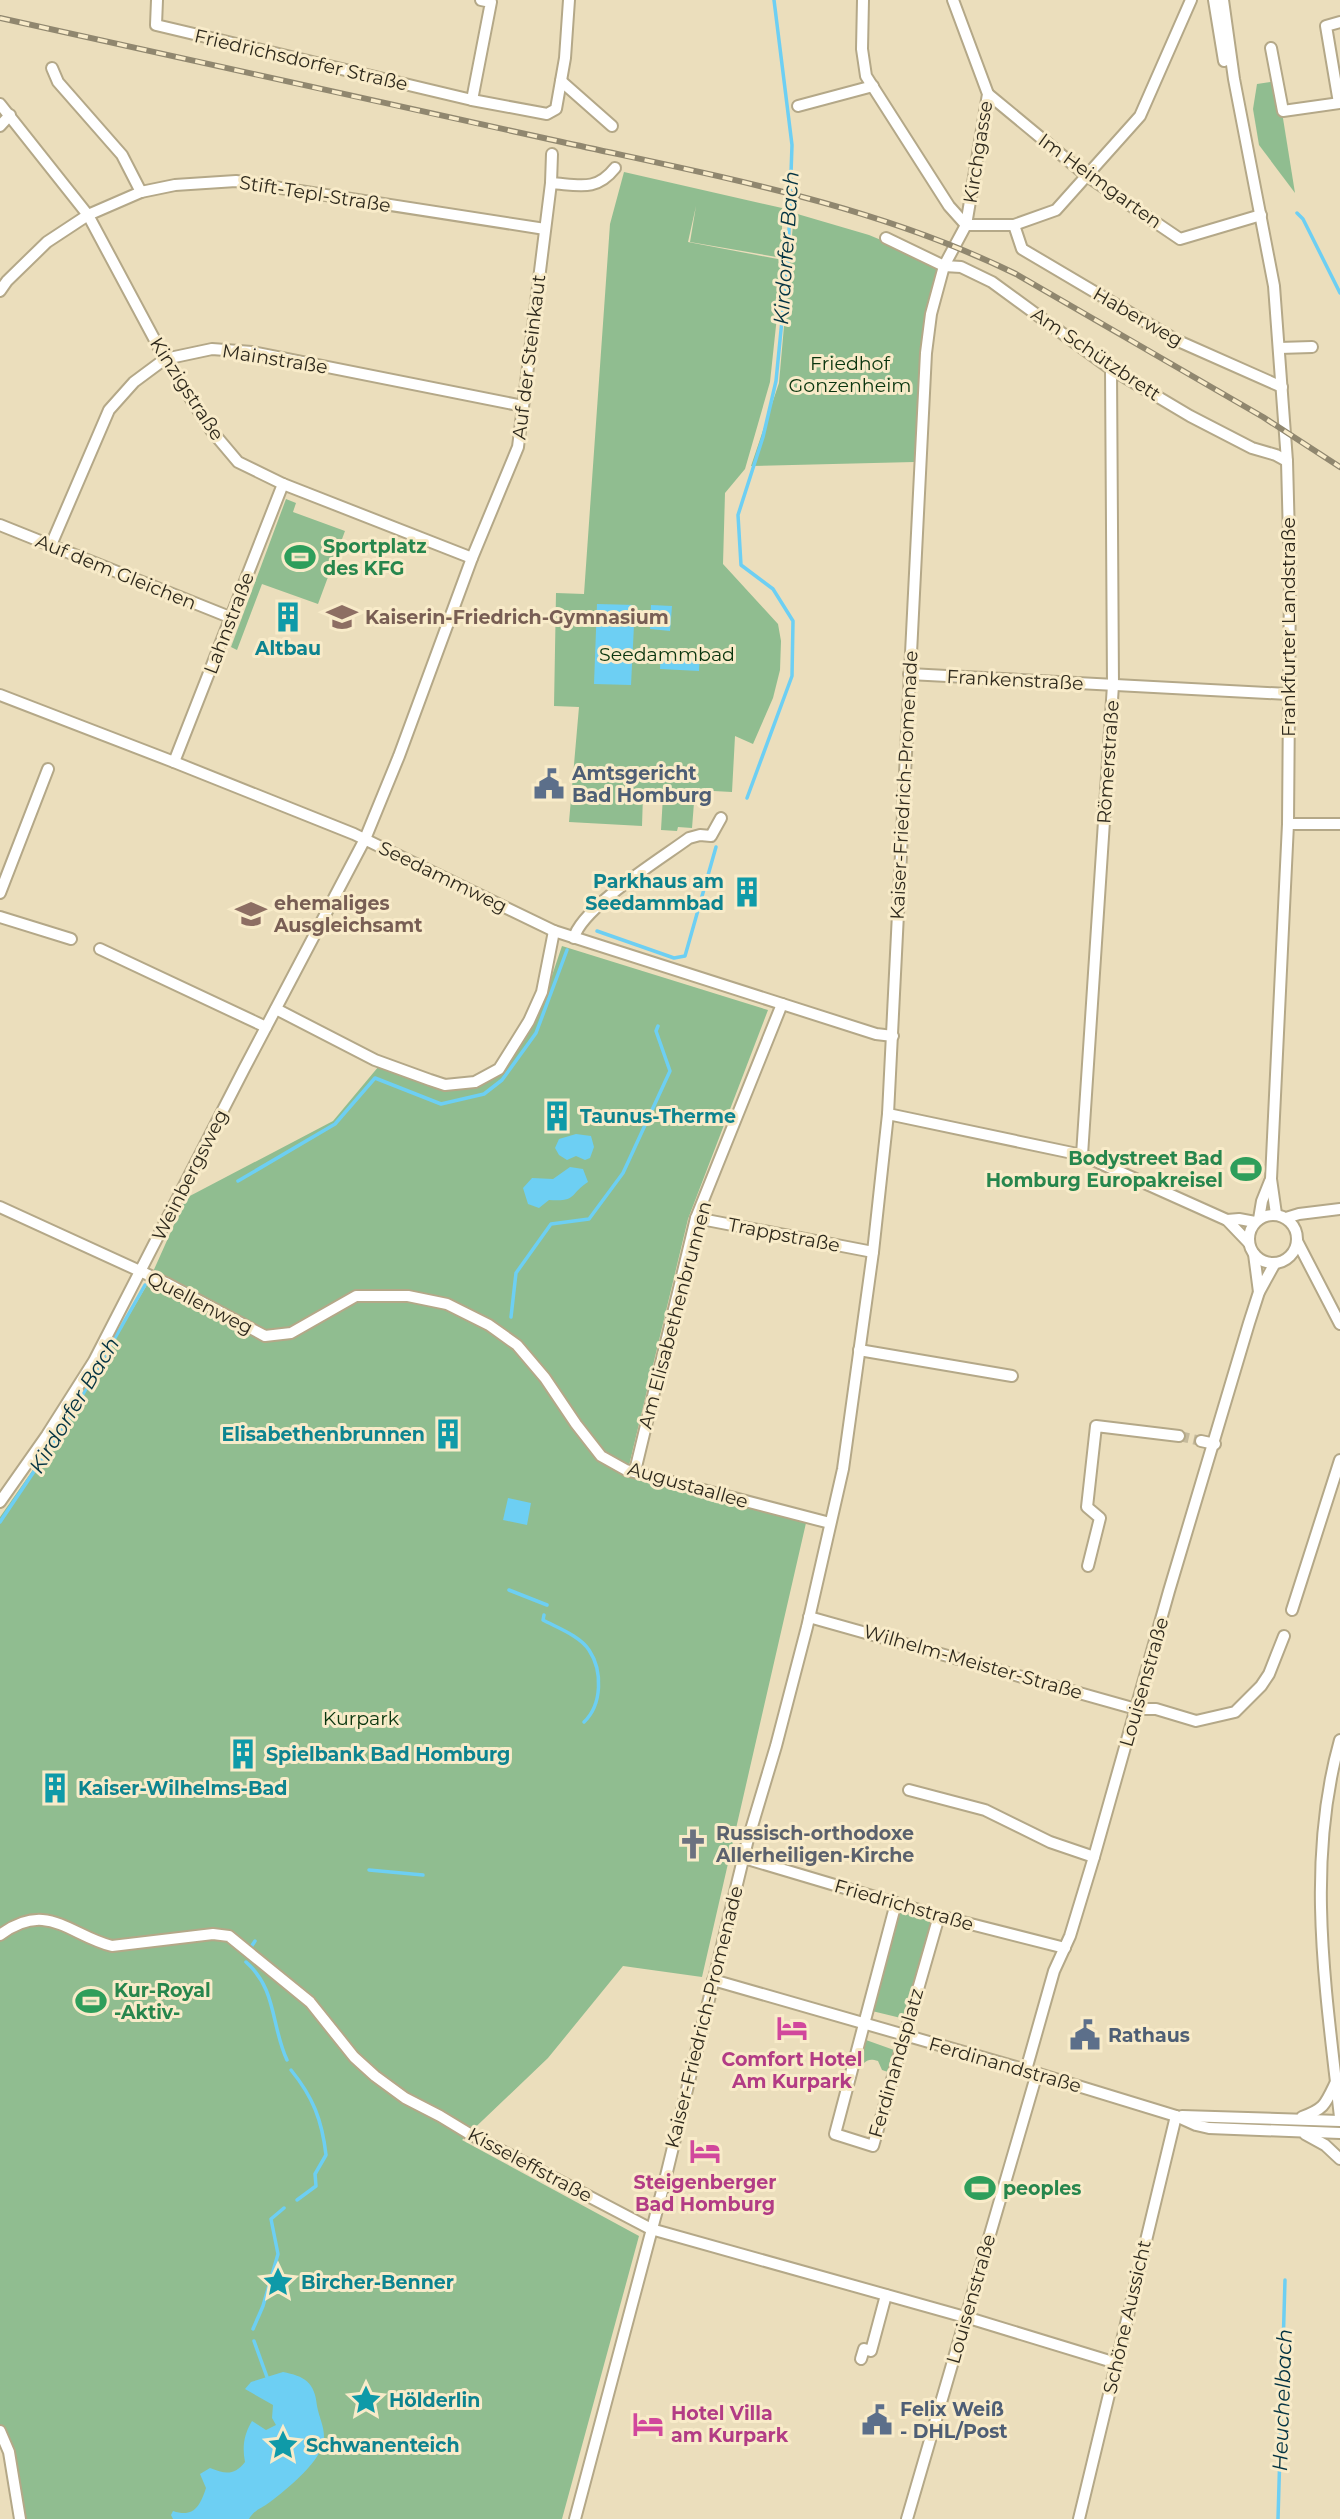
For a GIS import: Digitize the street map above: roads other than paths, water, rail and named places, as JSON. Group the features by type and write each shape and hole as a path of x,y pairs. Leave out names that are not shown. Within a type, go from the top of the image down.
{"street":[{"name":"Friedrichsdorfer Straße","path":"157,0 156,25 472,100 547,114 556,108 569,0"},
{"path":"472,100 491,2 481,0"},
{"path":"863,0 862,49 866,76 950,206 966,225 1014,225 1056,210 1140,116 1191,0"},
{"name":"Kirchgasse","path":"953,0 988,94 966,225"},
{"name":"Frankfurter Landstraße","path":"1214,0 1224,62 1234,79"},
{"name":"Frankfurter Landstraße","path":"1223,0 1234,79 1274,286 1287,461 1290,576 1288,824 1271,1179 1281,1216"},
{"path":"1271,48 1283,111 1340,103 1326,26 1340,22"},
{"path":"52,68 58,82 121,155 141,191"},
{"path":"561,81 612,126"},
{"path":"798,106 873,86"},
{"name":"Im Heimgarten","path":"988,94 1087,176 1180,239 1261,215"},
{"name":"Kinzigstraße","path":"0,104 88,215 165,359 211,430 238,461 283,484 472,558"},
{"path":"0,126 10,115"},
{"name":"Auf der Steinkaut","path":"365,839 517,447 551,183 552,154"},
{"path":"551,183 592,186 606,179 615,168"},
{"name":"Stift-Tepl-Straße","path":"0,291 47,243 88,215 141,191 175,185 236,181 545,229"},
{"name":"Kaiser-Friedrich-Promenade","path":"575,2519 744,1858 809,1617 843,1469 873,1252 888,1114 926,353 931,314 944,266 966,225"},
{"name":"Haberweg","path":"1014,225 1022,249 1177,340 1282,387"},
{"name":"Am Schützbrett","path":"886,238 944,266 961,267 992,282 1111,369 1227,435 1287,461"},
{"path":"1279,348 1312,347"},
{"name":"Mainstraße","path":"51,545 109,410 134,382 165,359 212,349 251,352 523,406"},
{"name":"Römerstraße","path":"1082,1155 1113,685 1111,369"},
{"name":"Lahnstraße","path":"174,762 283,484"},
{"name":"Auf dem Gleichen","path":"0,525 232,618"},
{"name":"Frankenstraße","path":"909,674 1288,694"},
{"name":"Seedammweg","path":"0,695 365,839 554,931 876,1034 893,1036"},
{"path":"0,893 48,769"},
{"path":"574,938 576,929 612,894 689,838 711,836 721,818"},
{"path":"1288,824 1340,824"},
{"name":"Weinbergsweg","path":"0,1502 94,1361 365,839"},
{"path":"0,917 71,939"},
{"path":"276,1009 375,1060 445,1085 475,1082 499,1069 529,1021 541,992 554,931"},
{"path":"100,949 266,1027"},
{"name":"Am Elisabethenbrunnen","path":"635,1471 696,1218 782,1003"},
{"path":"888,1114 1082,1155 1227,1220 1267,1262 1275,1263 1290,1256 1305,1221 1326,1211"},
{"name":"Frankfurter Landstraße","path":"1257,1221 1271,1179"},
{"name":"Quellenweg","path":"0,1207 140,1272 265,1336 291,1333 356,1296 408,1296 447,1304 489,1325 517,1345"},
{"path":"1227,1220 1257,1221 1340,1209"},
{"path":"1281,1216 1297,1236 1340,1324"},
{"name":"Trappstraße","path":"696,1218 873,1252"},
{"path":"1251,1248 1251,1228 1257,1221"},
{"name":"Louisenstraße","path":"1251,1248 1259,1292"},
{"path":"1290,1256 1315,1277"},
{"name":"Louisenstraße","path":"907,2519 907,2503 943,2377 966,2317 989,2220 1031,2071 1054,1971 1065,1948 1094,1857 1259,1292 1275,1263"},
{"name":"Augustaallee","path":"517,1345 545,1378 601,1456 626,1469 830,1523"},
{"path":"859,1350 1012,1376"},
{"path":"1088,1566 1100,1518 1087,1507 1096,1426 1179,1436"},
{"path":"1201,1441 1215,1444"},
{"path":"1292,1610 1340,1460"},
{"name":"Wilhelm-Meister-Straße","path":"809,1617 1136,1709 1156,1709 1196,1721 1235,1712 1269,1674 1284,1636"},
{"path":"1175,2116 1340,2119 1323,1956 1320,1867 1329,1783 1340,1740"},
{"path":"909,1790 985,1810 1050,1842 1094,1857"},
{"name":"Friedrichstraße","path":"744,1858 939,1916 1065,1948"},
{"name":"Ferdinandsplatz","path":"896,1903 835,2134 873,2146 939,1916"},
{"name":"Kisseleffstraße","path":"0,1935 19,1925 43,1919 64,1924 97,1942 113,1946 213,1934 229,1936 310,2002 354,2057 405,2098 651,2229 966,2317 1115,2363"},
{"name":"Ferdinandstraße","path":"713,1979 1031,2071 1175,2116"},
{"path":"1296,2119 1317,2112 1324,2106 1336,2081"},
{"path":"1175,2116 1209,2128 1340,2133"},
{"name":"Schöne Aussicht","path":"1079,2519 1175,2116"},
{"path":"1299,2132 1325,2145 1340,2159"},
{"path":"861,2359 864,2349 871,2351 886,2295"},
{"path":"0,2431 9,2452 20,2519"}],"water":[{"path":"597,604 635,605 631,685 594,684"},
{"path":"651,605 672,606 670,631 650,629"},
{"path":"661,649 700,651 699,671 660,669"},
{"path":"576,1134 591,1136 594,1147 590,1158 585,1160 576,1156 567,1160 559,1155 555,1148 559,1139"},
{"path":"570,1167 583,1169 588,1182 565,1200 549,1200 539,1208 528,1204 523,1188 532,1178 553,1179"},
{"path":"508,1498 531,1503 527,1525 503,1520"},
{"name":"Schwanenteich","path":"283,2372 302,2378 314,2391 324,2437 318,2455 295,2482 249,2519 173,2519 173,2511 191,2512 201,2500 206,2488 200,2474 210,2468 233,2472 241,2467 245,2462 244,2441 252,2421 266,2430 276,2425 272,2418 273,2405 245,2389 251,2382"}],"waterway":[{"name":"Kirdorfer Bach","path":"747,798 792,676 793,621 773,589 741,565 738,515 763,437 776,381 788,259 792,145 774,0"},
{"path":"1297,213 1303,219 1340,293"},
{"name":"Kirdorfer Bach","path":"597,931 674,958 685,956 716,847"},
{"name":"Kirdorfer Bach","path":"238,1181 335,1124 375,1078 441,1104 484,1094 502,1080 536,1033 567,950"},
{"name":"Kirdorfer Bach","path":"511,1317 516,1273 551,1224 589,1219 623,1173 670,1071 656,1031 658,1026"},
{"name":"Kirdorfer Bach","path":"0,1522 66,1424 145,1285"},
{"name":"Kirdorfer Bach","path":"509,1590 547,1605"},
{"name":"Kirdorfer Bach","path":"544,1615 543,1620 580,1641 594,1658 598,1678 597,1697 584,1722"},
{"name":"Kirdorfer Bach","path":"369,1870 423,1875"},
{"path":"251,1947 255,1941"},
{"path":"246,1962 263,1984 287,2060"},
{"path":"291,2070 315,2110 326,2155 315,2174 316,2186 297,2200"},
{"path":"253,2329 263,2306 278,2254 271,2219 284,2208"},
{"name":"Heuchelbach","path":"1278,2519 1285,2280"},
{"path":"254,2341 267,2377"}],"tunnel":[{"path":"1179,1436 1201,1441"}],"railway":[{"path":"0,18 736,180 850,210 962,250 1016,274 1263,417 1340,467"}],"place":[{"name":"Sportplatz des KFG","path":"300,557"},
{"name":"Altbau","path":"288,617"},
{"name":"Kaiserin-Friedrich-Gymnasium","path":"342,617"},
{"name":"Amtsgericht Bad Homburg","path":"549,784"},
{"name":"Parkhaus am Seedammbad","path":"747,892"},
{"name":"ehemaliges Ausgleichsamt","path":"251,914"},
{"name":"Taunus-Therme","path":"557,1116"},
{"name":"Bodystreet Bad Homburg Europakreisel","path":"1246,1169"},
{"name":"Elisabethenbrunnen","path":"448,1434"},
{"name":"Spielbank Bad Homburg","path":"243,1754"},
{"name":"Kaiser-Wilhelms-Bad","path":"55,1788"},
{"name":"Russisch-orthodoxe Allerheiligen-Kirche","path":"693,1844"},
{"name":"Kur-Royal -Aktiv-","path":"91,2001"},
{"name":"Comfort Hotel Am Kurpark","path":"792,2028"},
{"name":"Rathaus","path":"1085,2035"},
{"name":"Steigenberger Bad Homburg","path":"705,2151"},
{"name":"peoples","path":"980,2188"},
{"name":"Bircher-Benner","path":"278,2282"},
{"name":"Hölderlin","path":"366,2400"},
{"name":"Felix Weiß - DHL/Post","path":"877,2420"},
{"name":"Hotel Villa am Kurpark","path":"648,2424"},
{"name":"Schwanenteich","path":"283,2445"}],"park label":[{"name":"Friedhof Gonzenheim","path":"850,374"},
{"name":"Seedammbad","path":"667,654"},
{"name":"Kurpark","path":"361,1718"}]}
